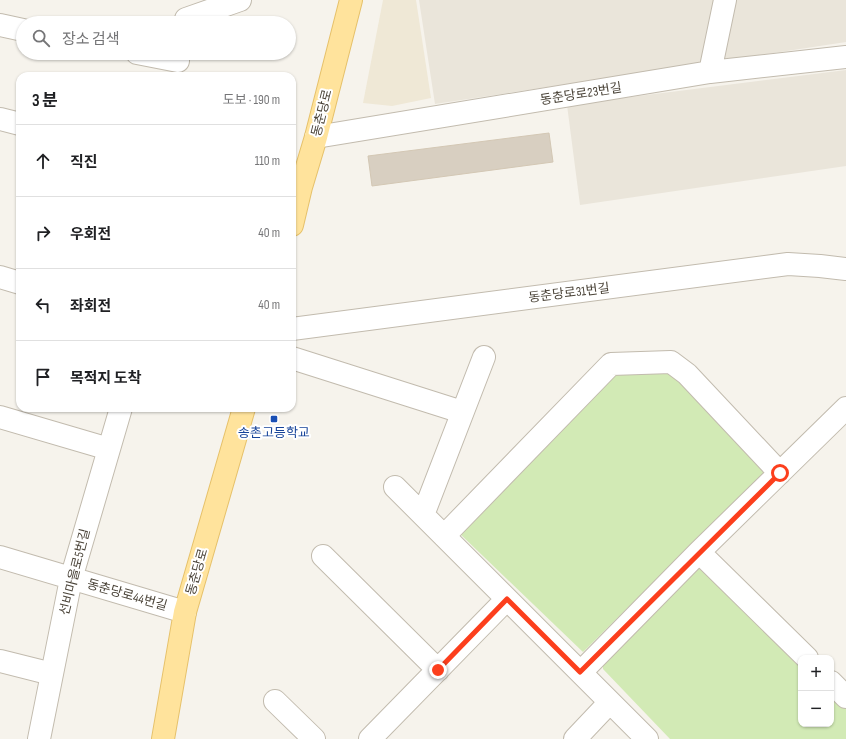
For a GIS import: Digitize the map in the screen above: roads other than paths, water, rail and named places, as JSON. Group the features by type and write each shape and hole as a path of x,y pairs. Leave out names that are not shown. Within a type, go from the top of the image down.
{"main road":[{"name":"동춘당로","path":"297,186 316,137 351,0"},
{"name":"동춘당로","path":"163,739 185,612 243,412"}],"street":[{"path":"187,14 240,0"},
{"path":"710,72 725,0"},
{"path":"0,25 16,28"},
{"name":"동춘당로23번길","path":"316,137 710,72 846,57"},
{"path":"165,60 177,63"},
{"path":"0,120 16,123"},
{"name":"동춘당로31번길","path":"296,328 788,264 846,269"},
{"path":"0,277 16,282"},
{"path":"423,515 484,357"},
{"path":"296,359 462,412"},
{"path":"444,536 611,364 672,362 687,374 780,473"},
{"path":"580,672 699,552 846,408"},
{"name":"선비마을로5번길","path":"39,739 71,578 120,412"},
{"path":"0,418 109,449"},
{"path":"395,487 647,739"},
{"path":"699,552 804,655"},
{"path":"323,556 438,670"},
{"name":"동춘당로44번길","path":"0,558 185,612"},
{"path":"370,739 507,599"},
{"path":"0,661 52,674"},
{"path":"834,685 846,696"},
{"path":"275,701 314,739"},
{"path":"575,739 610,702"}],"place":[{"name":"송촌고등학교","path":"274,419"}]}
